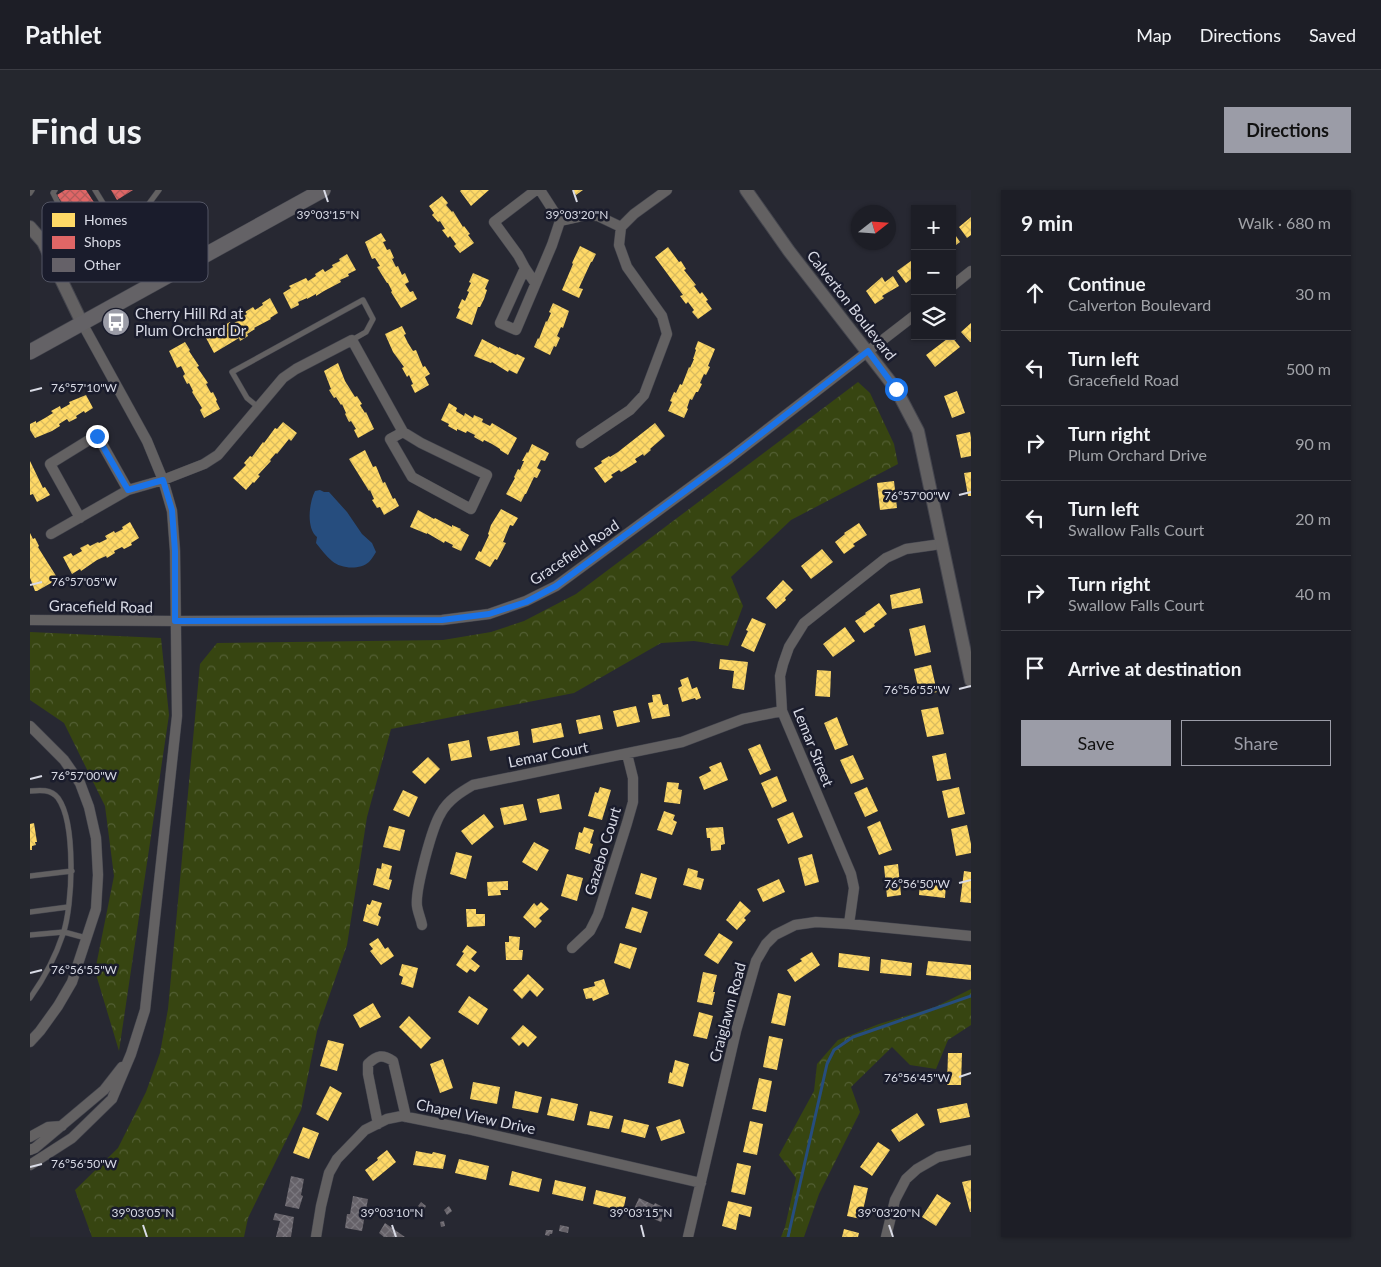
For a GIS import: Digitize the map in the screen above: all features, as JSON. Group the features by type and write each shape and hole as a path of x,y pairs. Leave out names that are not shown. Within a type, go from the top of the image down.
{"main road":[{"path":"208,253 323,190"},
{"path":"30,352 156,282"}],"street":[{"path":"535,284 518,255 494,222 538,190 560,221"},
{"path":"581,443 630,410 644,395 667,334 662,316 627,268 619,245 621,227 634,214 667,190"},
{"name":"Calverton Boulevard","path":"746,190 789,251 896,389 918,431 971,681"},
{"path":"560,221 587,215 598,216 621,227"},
{"path":"524,268 500,322 516,330 552,245 560,221"},
{"path":"30,227 42,241"},
{"path":"956,283 971,271"},
{"path":"30,1165 72,1138 112,1099 131,1054 145,1010 177,716 175,551 172,510 163,480 147,441 82,323 62,282"},
{"name":"Gracefield Road","path":"30,620 442,620 489,614 526,602 556,586 714,470 911,318"},
{"path":"51,534 128,490 163,480 204,464 218,456 283,378 352,340 403,432 421,444 487,475 471,509 412,477 390,439 403,432"},
{"path":"80,518 50,464 97,436 128,490"},
{"name":"Lemar Street","path":"849,924 854,888 851,874 782,711 780,676 789,647 804,623 886,558 906,549 941,544"},
{"name":"Lemar Court","path":"422,925 417,906 421,874 436,824 442,812 456,795 482,782 682,742 743,719 782,711"},
{"path":"30,726 64,760 80,784 89,807 96,838 98,875 96,909 72,982 58,1006 30,1042"},
{"name":"Gazebo Court","path":"572,948 590,931 598,915 628,823 633,802 633,778 627,754"},
{"name":"Craiglawn Road","path":"688,1237 736,1031 756,961 766,944 775,936 795,925 816,922 971,936"},
{"path":"30,1150 35,1148 104,1090 131,1054"},
{"path":"378,1124 368,1074 368,1064 375,1057 387,1056 393,1061 406,1117"},
{"name":"Chapel View Drive","path":"316,1237 329,1173 337,1159 365,1130 387,1119 402,1116 467,1129 701,1183"},
{"path":"30,1138 48,1127 62,1126"},
{"path":"62,1126 72,1138"},
{"path":"886,1237 895,1200 906,1179 938,1157 971,1150"}],"lane":[{"path":"55,190 52,193 57,202"},
{"path":"95,190 102,202"},
{"path":"150,202 159,190"},
{"path":"258,408 247,398 232,372 363,300 373,319 366,332 352,340"},
{"path":"30,791 42,790 58,798 70,841 72,871 64,932 37,989 30,998"},
{"path":"30,876 72,871"},
{"path":"30,912 68,907"},
{"path":"30,935 64,932 87,938"}],"green space":[{"path":"858,382 870,393 894,444 898,464 791,520 731,577 743,606 728,646 694,641 661,643 574,693 391,729 367,817 347,945 317,1031 301,1110 248,1218 244,1237 92,1237 75,1190 118,1148 146,1092 160,1053 168,1009 200,664 217,643 443,640 491,632 524,621 576,594"},
{"path":"30,632 161,638 169,715 119,1051 95,971 114,876 105,806 64,723 30,700"},
{"path":"971,989 971,1025 948,1040 936,1069 910,1065 892,1047 851,1087 860,1112 819,1194 804,1237 781,1237 796,1178 779,1155 814,1091 817,1064 838,1040 879,1024 935,1007"}],"water":[{"path":"315,491 329,492 347,512 362,534 372,543 376,552 365,565 356,567 340,566 330,559 316,543 317,537 311,528 310,508"}],"building: Homes":[{"path":"461,190 489,190 471,206"},
{"path":"573,190 583,190 576,195"},
{"path":"442,196 448,203 446,205 453,211 470,234 468,235 474,243 460,253 454,246 456,244 450,236 448,238 442,230 445,229 440,221 438,222 432,215 434,213 429,206"},
{"path":"971,217 971,235 967,238 959,227"},
{"path":"381,233 386,241 383,242 387,250 390,249 394,258 392,259 396,267 398,266 402,275 405,273 409,282 405,284 410,292 413,291 417,299 401,308 377,267 380,266 375,258 372,259 365,242"},
{"path":"956,236 960,242 956,245"},
{"path":"580,246 596,254 579,288 583,289 579,298 562,290"},
{"path":"668,247 679,262 681,261 686,269 684,270 696,285 694,286 700,294 702,292 712,309 698,319 692,312 694,310 680,296 683,295 655,257"},
{"path":"347,254 356,270 340,280 341,282 316,296 316,294 298,302 299,305 291,309 283,293 291,288 289,286 306,278 308,281 323,269 325,272"},
{"path":"911,261 911,279 906,283 897,271"},
{"path":"473,273 489,280 485,289 487,290 484,299 480,307 478,307 472,325 456,318 462,299 465,301 469,292 467,291"},
{"path":"893,276 899,286 882,296 884,298 875,304 866,291 882,277 885,282"},
{"path":"270,298 278,313 254,328 247,334 248,336 240,341 239,338 214,353 205,336 223,330 221,327 230,322 231,325 247,314 245,312 253,307 255,310"},
{"path":"553,303 569,311 563,328 561,327 557,336 560,338 550,355 534,347 551,313 549,312"},
{"path":"971,323 971,342 970,342 961,332"},
{"path":"402,326 408,343 413,351 416,350 423,367 425,366 430,374 425,377 429,385 415,393 409,375 407,377 402,368 404,367 393,352 385,334"},
{"path":"482,339 525,358 517,374 509,370 508,372 492,362 474,356"},
{"path":"946,340 954,340 960,347 935,367 926,355"},
{"path":"698,341 715,349 708,366 710,367 706,375 704,374 698,392 696,392 692,400 690,399 684,418 668,411 674,392 676,393 680,384 682,385 694,359"},
{"path":"185,342 199,366 197,367 208,383 206,384 211,393 213,392 220,409 204,418 200,410 202,408 189,383 187,384 183,376 185,374 181,366 177,368 169,351"},
{"path":"338,363 345,381 362,404 360,405 366,412 374,429 358,438 354,430 356,429 351,421 349,422 342,404 336,397 334,398 329,390 331,389 324,371"},
{"path":"957,391 965,413 952,418 944,396"},
{"path":"86,395 93,408 85,413 84,411 76,416 77,418 69,422 67,419 52,431 35,438 30,430 30,424 45,418 53,413 51,411 60,406 61,409 70,404 69,402"},
{"path":"449,403 464,416 465,413 473,418 474,415 483,419 482,422 490,426 492,423 517,438 508,455 492,444 474,437 475,435 467,431 466,433 457,429 457,431 441,420"},
{"path":"283,422 297,433 291,441 289,439 276,453 258,475 260,476 246,490 233,478 246,465 244,463 250,456 252,457 275,428 277,429"},
{"path":"655,423 665,436 644,456 643,454 635,459 637,462 621,472 619,470 611,475 613,477 605,483 594,468"},
{"path":"970,432 971,456 961,458 956,435"},
{"path":"532,444 549,453 545,461 541,460 537,468 541,470 537,478 534,477 521,502 506,494"},
{"path":"365,450 373,467 376,466 383,483 385,482 393,499 395,498 399,506 384,515 380,507 377,508 372,500 374,499 370,490 349,459"},
{"path":"30,461 43,488 45,487 50,495 37,502 33,494 30,495"},
{"path":"971,472 971,496 968,496 964,473"},
{"path":"894,481 897,508 880,510 877,483"},
{"path":"501,509 518,518 513,526 510,525 503,542 506,543 497,560 495,559 490,567 475,559 479,551 481,552 489,535 491,525"},
{"path":"418,510 452,527 452,525 461,529 469,535 461,551 445,541 444,543 427,533 410,527"},
{"path":"130,522 139,538 131,543 132,545 124,549 122,547 114,551 115,553 107,558 106,556 97,560 81,571 80,569 72,574 63,557 71,553 73,556 82,551 80,548 88,544 90,546 107,539 105,536 123,529 122,527"},
{"path":"859,523 867,535 853,544 855,546 844,554 835,542"},
{"path":"30,533 33,539 35,538 38,547 58,579 37,591 35,591 30,578"},
{"path":"822,549 833,562 811,579 801,566"},
{"path":"783,580 793,590 776,609 766,598"},
{"path":"920,588 923,603 892,609 890,595"},
{"path":"879,603 887,614 874,624 875,626 864,633 855,621"},
{"path":"752,618 766,624 754,652 741,646"},
{"path":"925,625 931,652 915,656 909,629"},
{"path":"845,627 855,641 833,657 823,644"},
{"path":"720,659 748,662 744,690 732,688 734,671 719,669"},
{"path":"931,665 937,692 920,696 914,669"},
{"path":"817,670 831,671 830,697 815,696"},
{"path":"688,677 692,689 697,687 701,698 682,702 678,688 682,686 680,680"},
{"path":"660,694 663,705 668,704 670,716 652,719 648,703 653,702 652,695"},
{"path":"636,706 640,722 617,727 613,711"},
{"path":"938,707 944,734 927,737 921,710"},
{"path":"600,715 603,729 579,734 576,720"},
{"path":"837,717 848,745 835,750 824,723"},
{"path":"561,723 564,737 533,743 531,729"},
{"path":"518,731 520,745 490,751 487,737"},
{"path":"469,740 472,757 451,761 448,744"},
{"path":"760,744 771,770 760,775 748,749"},
{"path":"946,753 951,779 937,781 932,756"},
{"path":"853,755 864,779 851,784 840,760"},
{"path":"428,757 440,769 425,784 412,772"},
{"path":"721,762 728,780 704,790 699,777 711,771 709,767"},
{"path":"777,776 787,801 772,808 761,783"},
{"path":"667,782 679,783 678,789 682,790 680,804 664,802"},
{"path":"600,787 611,790 602,820 588,816 595,792 598,793"},
{"path":"867,787 878,811 865,817 854,793"},
{"path":"959,787 965,814 948,818 942,791"},
{"path":"403,790 418,797 409,817 393,810"},
{"path":"559,794 562,809 540,813 537,799"},
{"path":"523,804 527,820 504,825 500,808"},
{"path":"664,811 675,815 673,820 677,822 672,835 657,830"},
{"path":"793,812 803,837 788,844 777,819"},
{"path":"484,814 494,827 472,845 461,831"},
{"path":"880,821 892,850 879,855 867,827"},
{"path":"34,823 37,842 35,842 36,845 32,846 32,850 30,850 30,824"},
{"path":"967,825 971,853 956,856 951,829"},
{"path":"389,826 405,830 400,851 383,847"},
{"path":"584,827 594,830 590,843 593,844 590,854 575,849 579,832 582,833"},
{"path":"723,827 725,844 721,845 721,850 711,851 710,838 707,838 706,828"},
{"path":"534,842 549,850 537,871 522,862"},
{"path":"456,852 472,856 466,879 450,874"},
{"path":"812,854 819,882 805,886 798,858"},
{"path":"382,863 392,866 389,879 392,880 389,890 373,885 377,868 381,869"},
{"path":"898,864 901,895 887,897 884,866"},
{"path":"688,868 698,871 697,877 704,879 701,890 683,885"},
{"path":"964,871 971,872 971,903 960,902"},
{"path":"641,873 657,878 651,899 635,894"},
{"path":"567,874 583,878 577,901 561,896"},
{"path":"779,879 785,892 763,902 757,889"},
{"path":"508,881 508,890 500,890 501,895 488,896 487,882"},
{"path":"920,881 946,884 945,898 919,895"},
{"path":"372,900 382,903 378,915 381,917 378,926 363,921 367,904 370,905"},
{"path":"740,901 751,911 737,930 726,920"},
{"path":"541,902 549,909 539,918 542,921 535,928 523,917 534,903 537,906"},
{"path":"632,907 648,912 641,933 625,928"},
{"path":"466,909 476,909 476,914 485,914 485,926 467,927"},
{"path":"719,933 733,942 718,964 704,955"},
{"path":"509,936 520,937 519,950 523,950 522,960 506,960 505,942 509,942"},
{"path":"378,938 385,949 388,947 394,956 381,965 370,951 373,949 369,944"},
{"path":"620,943 637,948 630,969 614,963"},
{"path":"467,945 477,952 471,959 480,966 475,972 470,969 467,973 456,965"},
{"path":"812,952 820,965 795,982 787,970"},
{"path":"839,953 870,957 869,971 838,967"},
{"path":"881,959 912,963 911,976 880,973"},
{"path":"928,961 971,965 971,980 926,975"},
{"path":"402,964 418,968 413,988 401,984 403,977 399,975"},
{"path":"703,972 717,975 712,1005 697,1002"},
{"path":"528,974 544,989 537,997 530,990 522,999 513,990"},
{"path":"604,979 609,994 593,1001 592,998 586,999 583,989 595,986 594,982"},
{"path":"778,993 791,996 785,1026 771,1023"},
{"path":"469,996 488,1009 478,1025 458,1012"},
{"path":"373,1003 381,1017 360,1028 353,1015"},
{"path":"699,1012 713,1016 707,1039 693,1036"},
{"path":"409,1016 431,1038 421,1049 399,1027"},
{"path":"523,1025 537,1037 528,1047 523,1042 519,1046 511,1038"},
{"path":"769,1036 783,1039 777,1070 763,1067"},
{"path":"328,1040 344,1044 337,1071 320,1066"},
{"path":"948,1053 962,1053 961,1085 947,1085"},
{"path":"443,1059 453,1088 440,1093 430,1064"},
{"path":"675,1060 689,1064 683,1087 668,1083"},
{"path":"759,1078 772,1081 766,1112 752,1109"},
{"path":"473,1082 500,1087 497,1104 470,1099"},
{"path":"330,1086 342,1093 328,1121 316,1114"},
{"path":"515,1091 542,1097 538,1113 512,1108"},
{"path":"551,1098 578,1104 574,1121 547,1115"},
{"path":"967,1103 970,1117 940,1123 937,1109"},
{"path":"590,1111 613,1116 609,1129 587,1125"},
{"path":"917,1113 925,1125 899,1142 891,1130"},
{"path":"624,1119 649,1125 645,1138 621,1132"},
{"path":"680,1119 685,1133 661,1141 656,1127"},
{"path":"750,1121 763,1124 757,1155 743,1152"},
{"path":"303,1127 319,1133 309,1159 293,1153"},
{"path":"878,1142 890,1150 872,1176 860,1167"},
{"path":"387,1150 396,1162 373,1181 365,1170"},
{"path":"416,1151 446,1155 443,1169 413,1165"},
{"path":"459,1159 489,1166 486,1180 455,1173"},
{"path":"737,1163 751,1166 745,1195 731,1192"},
{"path":"512,1171 542,1179 539,1192 509,1185"},
{"path":"555,1180 586,1187 583,1201 552,1194"},
{"path":"971,1180 971,1212 970,1212 962,1182"},
{"path":"854,1185 868,1188 861,1219 847,1216"},
{"path":"596,1190 626,1197 623,1211 593,1204"},
{"path":"937,1194 951,1203 936,1226 922,1217"},
{"path":"728,1201 752,1207 750,1217 739,1214 736,1230 722,1226"},
{"path":"844,1229 859,1233 858,1237 842,1237"}],"building: Shops":[{"path":"65,190 86,190 94,202 61,202 57,195"},
{"path":"111,190 133,190 117,200"}],"building: Other":[{"path":"291,1176 304,1179 301,1195 303,1196 299,1209 285,1206"},
{"path":"353,1196 368,1199 362,1231 345,1228"},
{"path":"639,1198 667,1209 661,1222 633,1211"},
{"path":"421,1202 426,1206 424,1210 418,1206"},
{"path":"449,1206 452,1211 447,1215 444,1210"},
{"path":"275,1213 294,1217 291,1237 276,1237 280,1221 273,1220"},
{"path":"444,1221 445,1226 441,1227 440,1222"},
{"path":"385,1223 405,1237 384,1237 379,1233"},
{"path":"560,1225 569,1227 568,1233 559,1231"},
{"path":"546,1230 553,1230 552,1234 549,1236 545,1235"}],"waterway":[{"path":"788,1237 827,1064 834,1050 853,1037 971,996"}],"place":[{"name":"Cherry Hill Rd at Plum Orchard Dr","path":"116,322"}],"route":[{"path":"97,436 128,490 163,480 172,510 175,551 175,621 442,620 489,614 526,602 556,586 730,458 868,351 896,389"}]}
